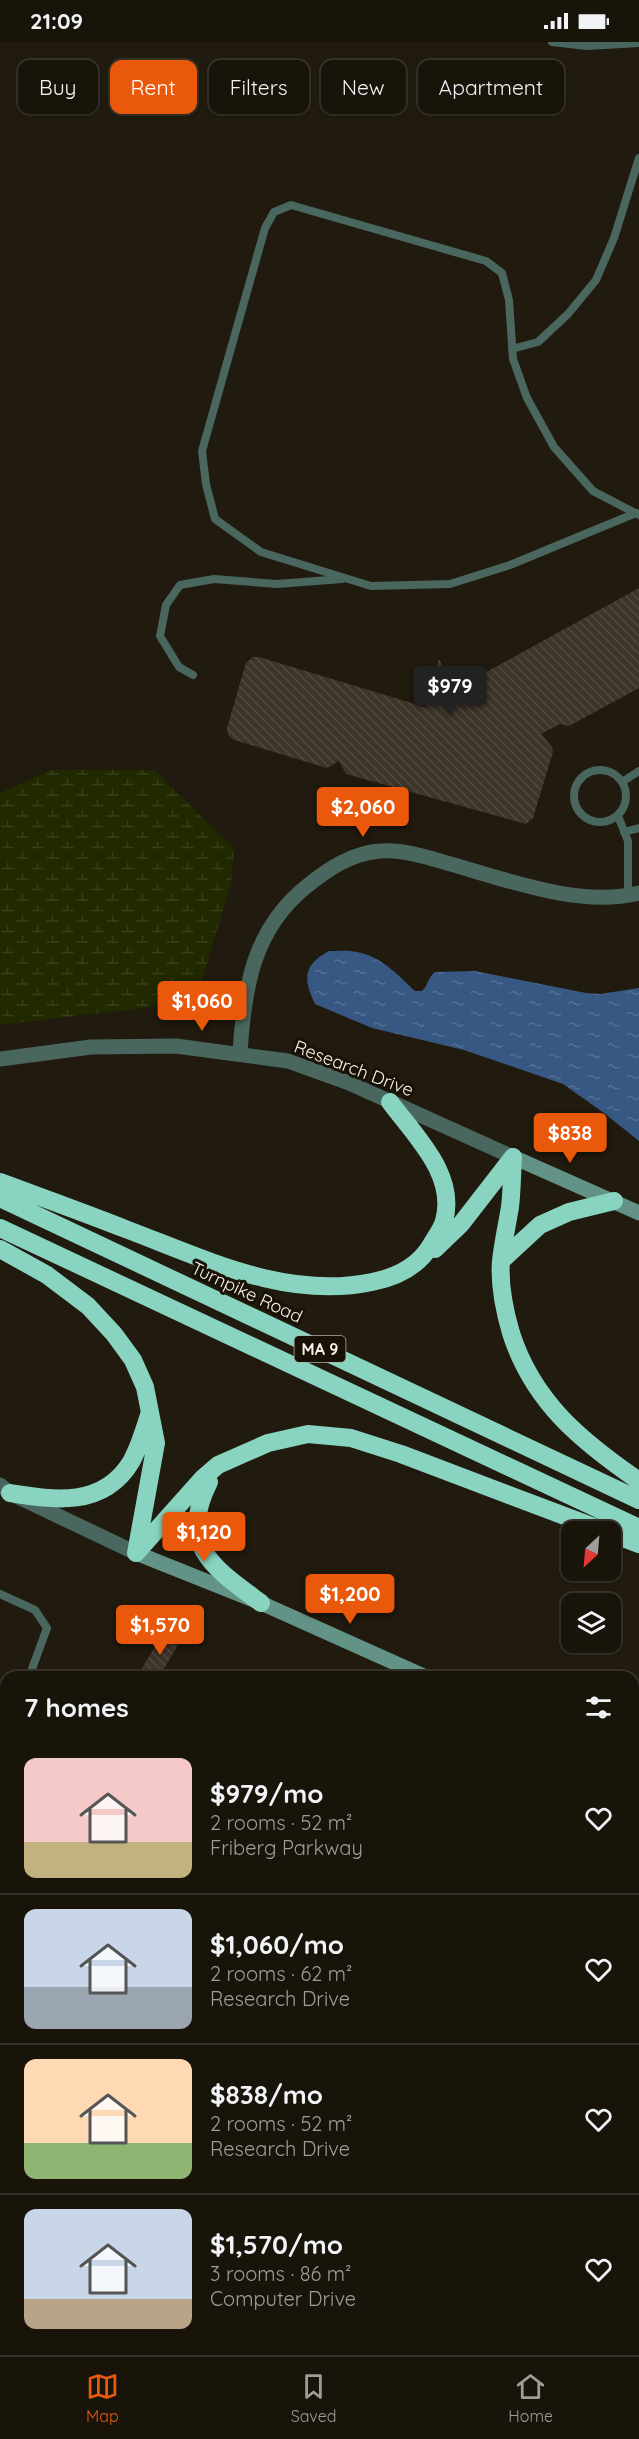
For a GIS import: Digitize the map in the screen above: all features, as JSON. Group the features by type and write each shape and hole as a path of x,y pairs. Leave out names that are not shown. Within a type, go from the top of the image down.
{"highway":[{"path":"390,1102 437,1166 447,1192 444,1222 422,1259"},
{"path":"0,1182 221,1266 269,1280 310,1286 347,1287 379,1281 404,1272 442,1244 461,1224 513,1157"},
{"path":"513,1157 510,1204 501,1262 506,1317 515,1346 530,1377 548,1405 576,1433 639,1481"},
{"name":"Turnpike Road","path":"0,1198 639,1500"},
{"path":"501,1262 540,1225 569,1212 614,1201"},
{"name":"MA 9","path":"0,1228 639,1528"},
{"path":"0,1249 47,1275 88,1306 114,1334 133,1360 145,1387 156,1443 136,1553"},
{"path":"5,1489 51,1499 74,1499 102,1490 123,1473 132,1461 150,1413"},
{"path":"136,1553 203,1478 218,1465 268,1443 308,1434 351,1438 401,1454 580,1521"},
{"path":"218,1465 199,1503 197,1529 199,1541 218,1571 261,1603"},
{"path":"621,1537 639,1544"}],"street":[{"path":"240,1053 243,1010 251,970 261,942 278,913 300,891 327,870 350,858 381,851 423,856 559,893 598,896 634,893"},
{"name":"Research Drive","path":"0,1059 91,1047 176,1046 288,1061 390,1102 639,1213"},
{"path":"5,1489 136,1553 261,1603 413,1671"}],"lane":[{"path":"552,42 587,46 639,44"},
{"path":"512,349 538,342 568,314 596,280 614,238 639,158"},
{"path":"291,205 486,261 502,273 509,300 513,359 527,398 554,447 593,492 637,514 510,565 450,584 371,586 261,552 215,519 206,484 202,451 265,228 274,212 291,205"},
{"path":"193,675 179,667 160,636 166,605 180,585 214,579 277,584 347,579"},
{"path":"600,770 613,773 622,782 626,793 625,806 618,816 606,822 594,822 582,816 576,805 574,793 579,781 588,773 600,770"},
{"path":"622,782 639,771"},
{"path":"618,816 628,841 634,893"},
{"path":"624,832 639,828"},
{"path":"0,1594 35,1610 46,1628 31,1671"}],"green space":[{"path":"51,770 154,770 234,849 231,883 198,993 177,1004 0,1025 0,793"}],"water":[{"path":"329,951 354,951 366,954 389,967 415,991 422,991 435,972 475,971 586,993 600,994 639,988 639,1141 563,1084 464,1050 372,1028 315,1004 308,987 308,973 314,962"}],"building":[{"path":"639,588 639,688 569,726 560,724 541,734 552,747 553,752 533,818 526,824 346,774 339,761 327,768 234,740 228,735 227,728 246,663 253,657 425,707 439,659 454,690"},
{"path":"163,1633 179,1643 163,1671 141,1670"}]}
